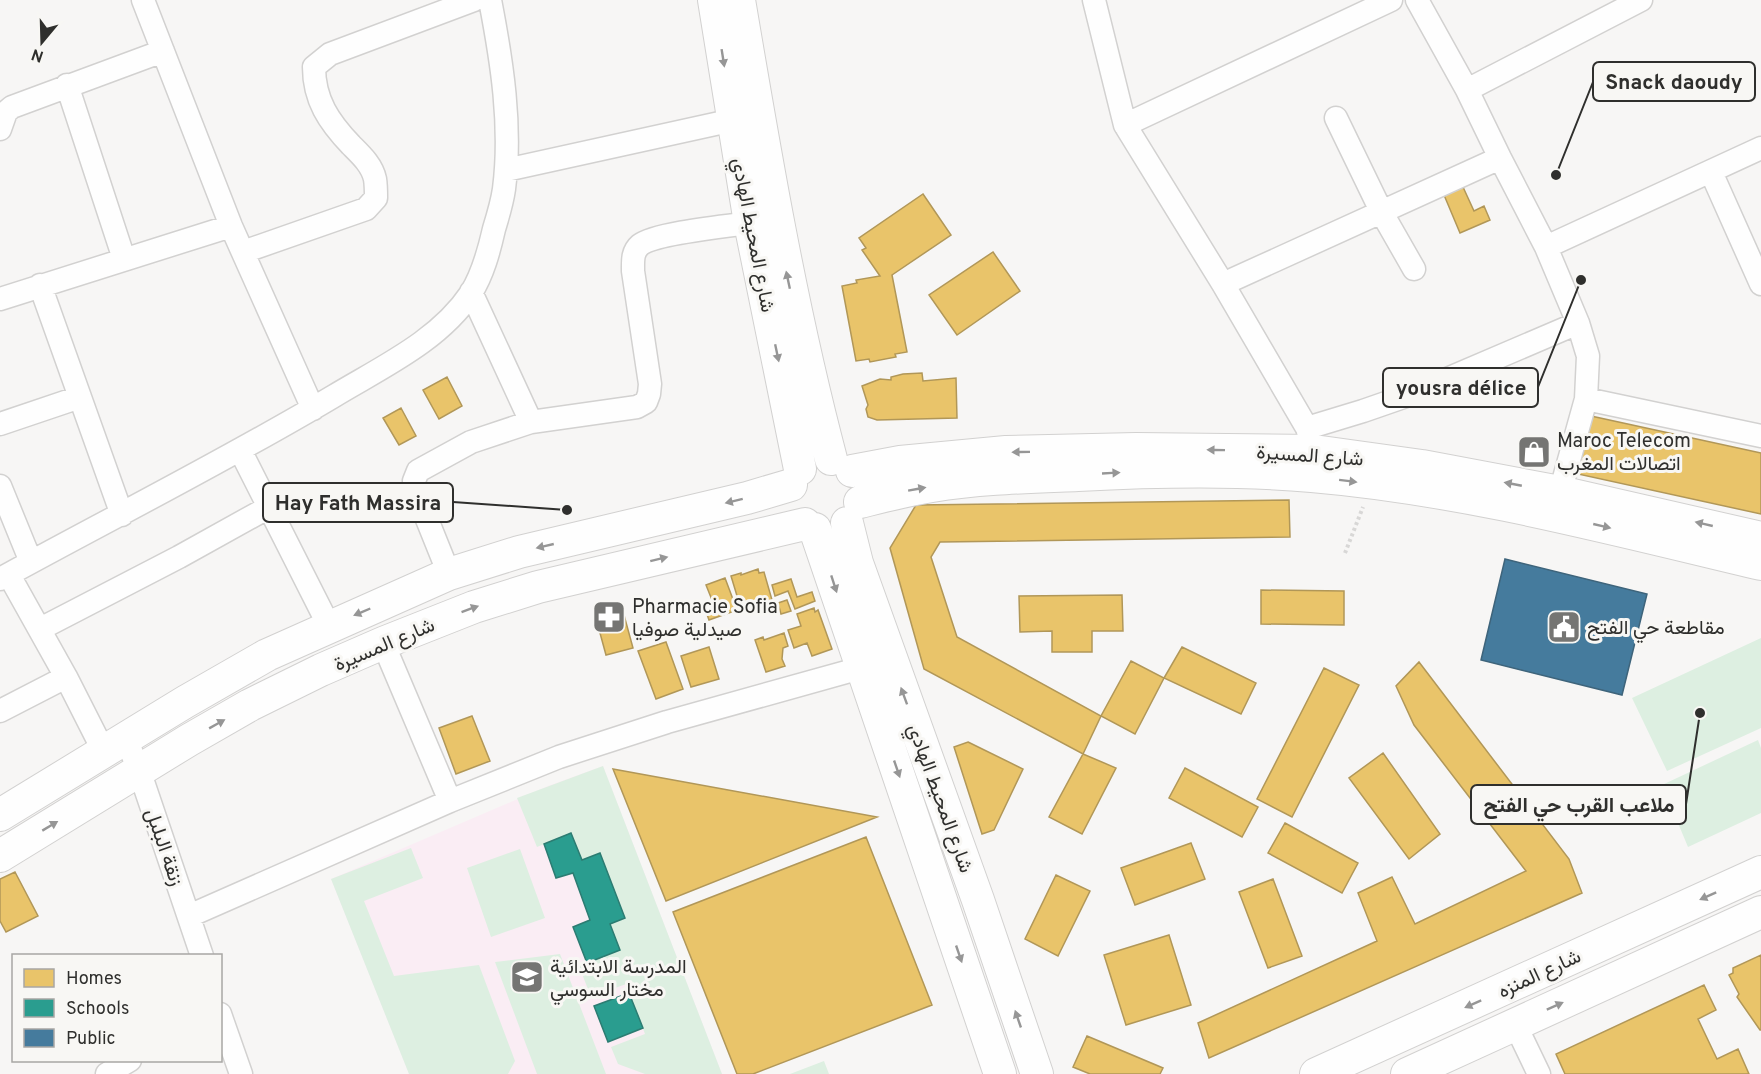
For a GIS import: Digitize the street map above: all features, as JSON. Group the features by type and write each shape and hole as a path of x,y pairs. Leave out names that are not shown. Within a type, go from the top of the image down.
{"street":[{"path":"143,0 231,226 313,409"},
{"path":"243,252 366,209 376,198 375,178 365,159 334,127 325,114 314,82 314,67 330,54 474,0"},
{"path":"4,577 122,515 313,409 418,345 449,320 471,292 487,255 503,192 506,170 506,122 499,51 490,0"},
{"name":"شارع المحيط الهادي","path":"714,0 745,117 763,221 795,477"},
{"name":"شارع المحيط الهادي","path":"739,0 745,117"},
{"path":"1094,0 1125,125 1223,284 1311,452 1363,411 1412,394 1578,323"},
{"path":"1125,125 1391,0"},
{"path":"1417,0 1467,90 1546,248 1578,323 1588,356 1586,399 1557,504"},
{"path":"1467,90 1633,2"},
{"path":"0,129 6,112 12,107 163,51"},
{"path":"67,86 124,259"},
{"path":"506,170 745,117"},
{"path":"1336,118 1382,213 1414,269"},
{"path":"1546,248 1761,148"},
{"path":"1223,284 1500,158"},
{"path":"1711,172 1761,284"},
{"path":"449,574 416,492 415,476 418,471 427,464 471,442 531,422 620,410 637,407 646,402 650,394 650,384 633,271 633,256 640,245 651,239 680,233 763,221"},
{"name":"شارع المحيط الهادي","path":"763,221 841,465"},
{"path":"0,299 231,226"},
{"path":"40,285 122,515"},
{"path":"471,292 531,422"},
{"path":"0,424 80,397"},
{"path":"1586,399 1761,436"},
{"name":"شارع المسيرة","path":"841,465 1006,452 1136,449 1311,452 1422,466 1761,564"},
{"path":"240,450 329,626"},
{"name":"شارع المسيرة","path":"854,513 925,487 996,479 1125,472 1230,472 1311,452 1372,484 1466,497 1557,504 1761,538"},
{"path":"814,460 841,465 860,486 854,513 835,529 810,527 792,507 790,500 795,477 814,460"},
{"name":"شارع المسيرة","path":"0,815 267,655 449,574 519,552 747,498 795,477"},
{"path":"0,486 30,562"},
{"path":"40,629 179,557 269,507"},
{"name":"شارع المحيط الهادي","path":"854,513 857,563 876,664 1000,1074"},
{"name":"شارع المحيط الهادي","path":"810,527 876,664 971,881 1036,1074"},
{"name":"شارع المسيرة","path":"0,856 250,705 321,670 474,607 538,587 810,527"},
{"name":"زنقة البلبل","path":"4,577 40,629 66,677 115,746 139,770 201,954"},
{"path":"383,644 450,801"},
{"path":"189,916 450,801 559,757 657,725 876,664"},
{"path":"0,711 66,677"},
{"name":"شارع المنزه","path":"1316,1074 1761,872"},
{"name":"شارع المنزه","path":"1407,1074 1761,912"},
{"path":"222,1020 241,1074"},
{"path":"1515,1024 1539,1074"},
{"path":"107,1074 127,1062"}],"path":[{"path":"1345,554 1372,484"}],"shaded area":[{"name":"المدرسة الابتدائية مختار السوسي","path":"603,766 722,1074 409,1074 331,879 548,786"}],"green space":[{"path":"1761,638 1761,728 1667,771 1632,698"},
{"path":"1758,740 1761,748 1761,813 1688,847 1662,785"},
{"path":"603,766 722,1074 645,1074 618,1064 611,1047 645,1034 626,984 591,997 579,966 620,950 610,924 625,918 582,860 571,833 537,847 517,798"},
{"path":"411,848 423,878 364,901 394,976 479,965 515,1061 508,1074 409,1074 331,879"},
{"path":"520,849 545,918 491,937 467,868"},
{"path":"560,954 606,1074 537,1074 495,962"},
{"path":"824,1061 829,1074 790,1074"}],"building: Homes":[{"path":"1463,187 1474,211 1484,206 1490,220 1460,233 1444,195"},
{"path":"923,194 951,235 892,275 907,352 895,354 896,357 870,362 869,359 856,361 842,286 857,283 856,280 880,276 862,250 866,248 859,238"},
{"path":"993,252 1020,291 957,335 929,295"},
{"path":"922,373 923,381 956,378 957,418 877,420 868,417 866,409 868,405 862,386 880,379 891,380 891,377 903,374"},
{"path":"447,377 462,406 439,419 423,390"},
{"path":"401,408 416,436 399,445 383,418"},
{"path":"1591,416 1761,453 1761,514 1578,474"},
{"path":"1289,500 1290,537 940,542 931,557 957,637 1101,716 1083,754 924,669 890,548 916,505"},
{"path":"758,569 759,573 764,572 772,600 741,609 731,576"},
{"path":"725,578 737,610 709,620 703,603 712,600 706,585"},
{"path":"791,579 797,597 812,592 815,601 795,609 788,591 775,596 772,585"},
{"path":"1261,590 1344,591 1344,625 1261,624"},
{"path":"1122,595 1123,631 1092,631 1092,652 1052,652 1052,631 1020,632 1019,596"},
{"path":"787,600 791,611 781,614 778,603"},
{"path":"621,604 633,648 606,655 594,611"},
{"path":"814,608 815,612 818,610 832,649 812,656 807,643 794,648 788,630 801,626 797,614"},
{"path":"784,633 788,646 783,648 782,659 785,666 766,672 755,640 763,637 764,640"},
{"path":"666,642 683,689 656,699 638,651"},
{"path":"709,647 719,679 691,687 681,656"},
{"path":"1182,647 1256,683 1241,714 1164,678"},
{"path":"1131,661 1164,678 1135,734 1101,716"},
{"path":"1419,662 1569,859 1582,893 1209,1058 1198,1023 1377,941 1358,893 1392,877 1415,924 1526,871 1414,725 1396,686"},
{"path":"1324,668 1359,685 1292,817 1257,799"},
{"path":"472,716 490,761 456,774 439,728"},
{"path":"968,742 1023,769 994,830 982,834 954,747"},
{"path":"1383,753 1440,834 1409,859 1349,778"},
{"path":"1083,754 1116,768 1082,834 1049,817"},
{"path":"1185,768 1258,807 1242,837 1169,798"},
{"path":"613,769 877,817 666,901"},
{"path":"1285,823 1358,863 1342,893 1268,853"},
{"path":"866,837 932,1005 753,1074 737,1074 673,912"},
{"path":"1191,843 1205,879 1135,905 1121,868"},
{"path":"15,872 38,916 6,932 0,921 0,879"},
{"path":"1056,875 1090,891 1058,956 1025,939"},
{"path":"1273,879 1302,956 1268,968 1239,892"},
{"path":"1169,935 1191,1005 1126,1025 1104,955"},
{"path":"1761,955 1760,1030 1737,997 1739,994 1729,975 1733,973 1733,968"},
{"path":"1704,985 1716,1010 1698,1019 1717,1059 1738,1049 1749,1074 1565,1074 1556,1054"},
{"path":"1087,1036 1163,1068 1160,1074 1090,1074 1073,1067"}],"building: Schools":[{"path":"571,833 582,860 600,853 625,918 610,924 620,950 587,963 573,927 590,920 573,873 556,878 544,844"},
{"path":"629,993 643,1028 608,1042 594,1006"}],"building: Public":[{"name":"مقاطعة حي الفتح","path":"1505,559 1647,594 1622,695 1481,660"}],"place":[{"name":"Snack daoudy","path":"1556,175"},
{"name":"yousra délice","path":"1581,280"},
{"name":"Maroc Telecom اتصالات المغرب","path":"1534,452"},
{"name":"Hay Fath Massira","path":"567,510"},
{"name":"Pharmacie Sofia صيدلية صوفيا","path":"609,617"},
{"name":"مقاطعة حي الفتح","path":"1564,627"},
{"name":"ملاعب القرب حي الفتح","path":"1700,713"},
{"name":"المدرسة الابتدائية مختار السوسي","path":"527,977"}]}
